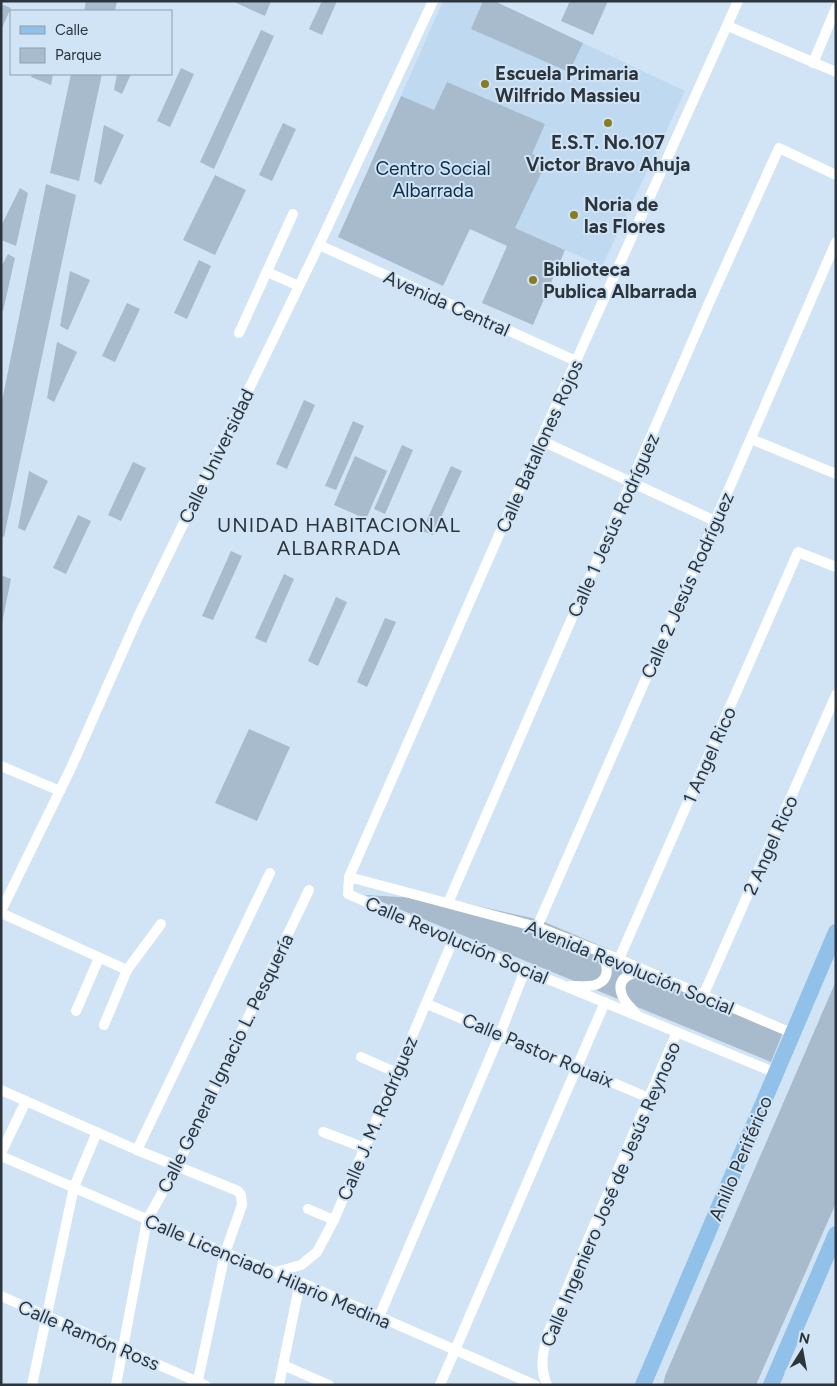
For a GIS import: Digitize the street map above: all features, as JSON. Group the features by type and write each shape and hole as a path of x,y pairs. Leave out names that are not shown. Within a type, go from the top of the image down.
{"main road":[{"name":"Anillo Periférico","path":"643,1385 836,932"},
{"path":"770,1385 836,1234"},
{"path":"651,1366 652,1385"}],"street":[{"name":"Calle Universidad","path":"1,912 60,791 138,617 319,245 433,1"},
{"name":"Calle Batallones Rojos","path":"348,894 349,877 540,440 738,1"},
{"path":"812,63 836,8"},
{"path":"728,26 836,72"},
{"name":"Calle 1 Jesús Rodríguez","path":"448,903 709,303 779,148 836,174"},
{"path":"239,333 293,214"},
{"name":"Calle 2 Jesús Rodríguez","path":"537,927 716,521 836,242"},
{"name":"Avenida Central","path":"319,245 576,361"},
{"path":"267,272 299,286"},
{"path":"751,439 835,470"},
{"path":"540,440 716,521"},
{"name":"1 Angel Rico","path":"619,959 798,552 836,567"},
{"name":"2 Angel Rico","path":"703,996 836,695"},
{"path":"2,769 60,791"},
{"path":"137,1150 270,873"},
{"name":"Avenida Revolución Social","path":"349,877 537,927 599,950 792,1033"},
{"name":"Calle General Ignacio L. Pesquería","path":"116,1385 147,1220 177,1166 309,890"},
{"name":"Calle Revolución Social","path":"348,894 453,940 776,1073"},
{"path":"1,912 127,970"},
{"path":"104,1025 127,970 160,924"},
{"name":"Calle J. M. Rodríguez","path":"276,1272 302,1265 318,1252 334,1220 453,940"},
{"name":"Calle Revolución Social","path":"566,987 595,985 601,981 606,974 608,966 599,950"},
{"path":"76,1011 99,958"},
{"path":"379,1317 500,1034 525,970"},
{"path":"637,1016 622,996 620,989 622,980 626,975 634,972 647,971"},
{"path":"440,1385 605,1002"},
{"name":"Calle Pastor Rouaix","path":"427,1004 649,1098"},
{"name":"Calle Ingeniero José de Jesús Reynoso","path":"547,1385 544,1378 542,1355 548,1333 678,1032"},
{"path":"360,1057 397,1073"},
{"path":"1,1090 137,1150 238,1191 241,1195 242,1204 225,1253 200,1384"},
{"path":"1,1154 26,1101"},
{"path":"32,1385 74,1187 98,1132"},
{"path":"323,1132 365,1148"},
{"name":"Calle Licenciado Hilario Medina","path":"1,1154 147,1220 300,1282 529,1384"},
{"path":"308,1209 334,1220"},
{"path":"279,1385 300,1282"},
{"name":"Calle Ramón Ross","path":"1,1296 200,1384"},
{"path":"283,1365 329,1385"}],"shaded area":[{"path":"443,1 494,1 685,91 602,266 515,228 546,161 401,96"}],"green space":[{"path":"86,1 117,1 115,10 84,10"},
{"path":"232,1 271,1 265,16"},
{"path":"322,1 337,1 322,35 309,29"},
{"path":"483,1 494,1 583,43 569,72 471,29"},
{"path":"570,1 608,1 593,35 561,21"},
{"path":"1,4 11,8 1,30"},
{"path":"261,30 274,36 214,169 200,162"},
{"path":"181,68 194,74 170,127 157,121"},
{"path":"32,75 53,75 51,85 31,77"},
{"path":"71,75 102,75 79,181 50,173"},
{"path":"117,75 131,75 122,94 114,90"},
{"name":"Centro Social Albarrada","path":"447,82 545,124 532,154 547,161 515,228 565,250 533,325 482,303 507,246 470,229 443,286 338,237 401,96 434,110"},
{"path":"283,123 296,129 272,181 259,175"},
{"path":"104,125 124,135 101,185 94,181"},
{"path":"215,175 246,190 215,255 183,240"},
{"path":"46,184 76,195 4,537 1,536 1,406"},
{"path":"20,188 28,193 16,246 1,240 1,226"},
{"path":"8,254 15,258 3,311 1,310 1,267"},
{"path":"199,260 211,266 187,319 174,313"},
{"path":"70,271 90,280 68,330 60,326"},
{"path":"127,303 140,309 115,362 102,356"},
{"path":"57,342 77,352 54,402 47,398"},
{"path":"304,400 315,405 287,469 276,464"},
{"path":"353,421 364,426 336,490 325,486"},
{"path":"402,445 413,450 385,514 374,509"},
{"path":"355,456 387,471 366,519 334,505"},
{"path":"133,462 146,468 121,521 108,515"},
{"path":"451,466 462,471 433,535 422,531"},
{"path":"29,471 48,481 25,531 18,528"},
{"path":"78,515 91,521 66,574 53,568"},
{"path":"231,551 242,556 213,620 202,616"},
{"path":"284,574 294,579 266,643 255,638"},
{"path":"1,575 11,579 1,628"},
{"path":"336,597 347,602 318,666 308,661"},
{"path":"385,618 396,622 367,687 357,682"},
{"path":"249,729 290,747 257,821 215,803"},
{"path":"365,895 451,900 540,920 786,1025 771,1062"},
{"path":"836,981 836,1203 756,1385 663,1385 665,1376"}],"place":[{"name":"Escuela Primaria Wilfrido Massieu","path":"485,84"},
{"name":"E.S.T. No.107 Victor Bravo Ahuja","path":"608,123"},
{"name":"Noria de las Flores","path":"574,215"},
{"name":"Biblioteca Publica Albarrada","path":"533,280"}],"district":[{"name":"UNIDAD HABITACIONAL ALBARRADA","path":"339,536"}]}
